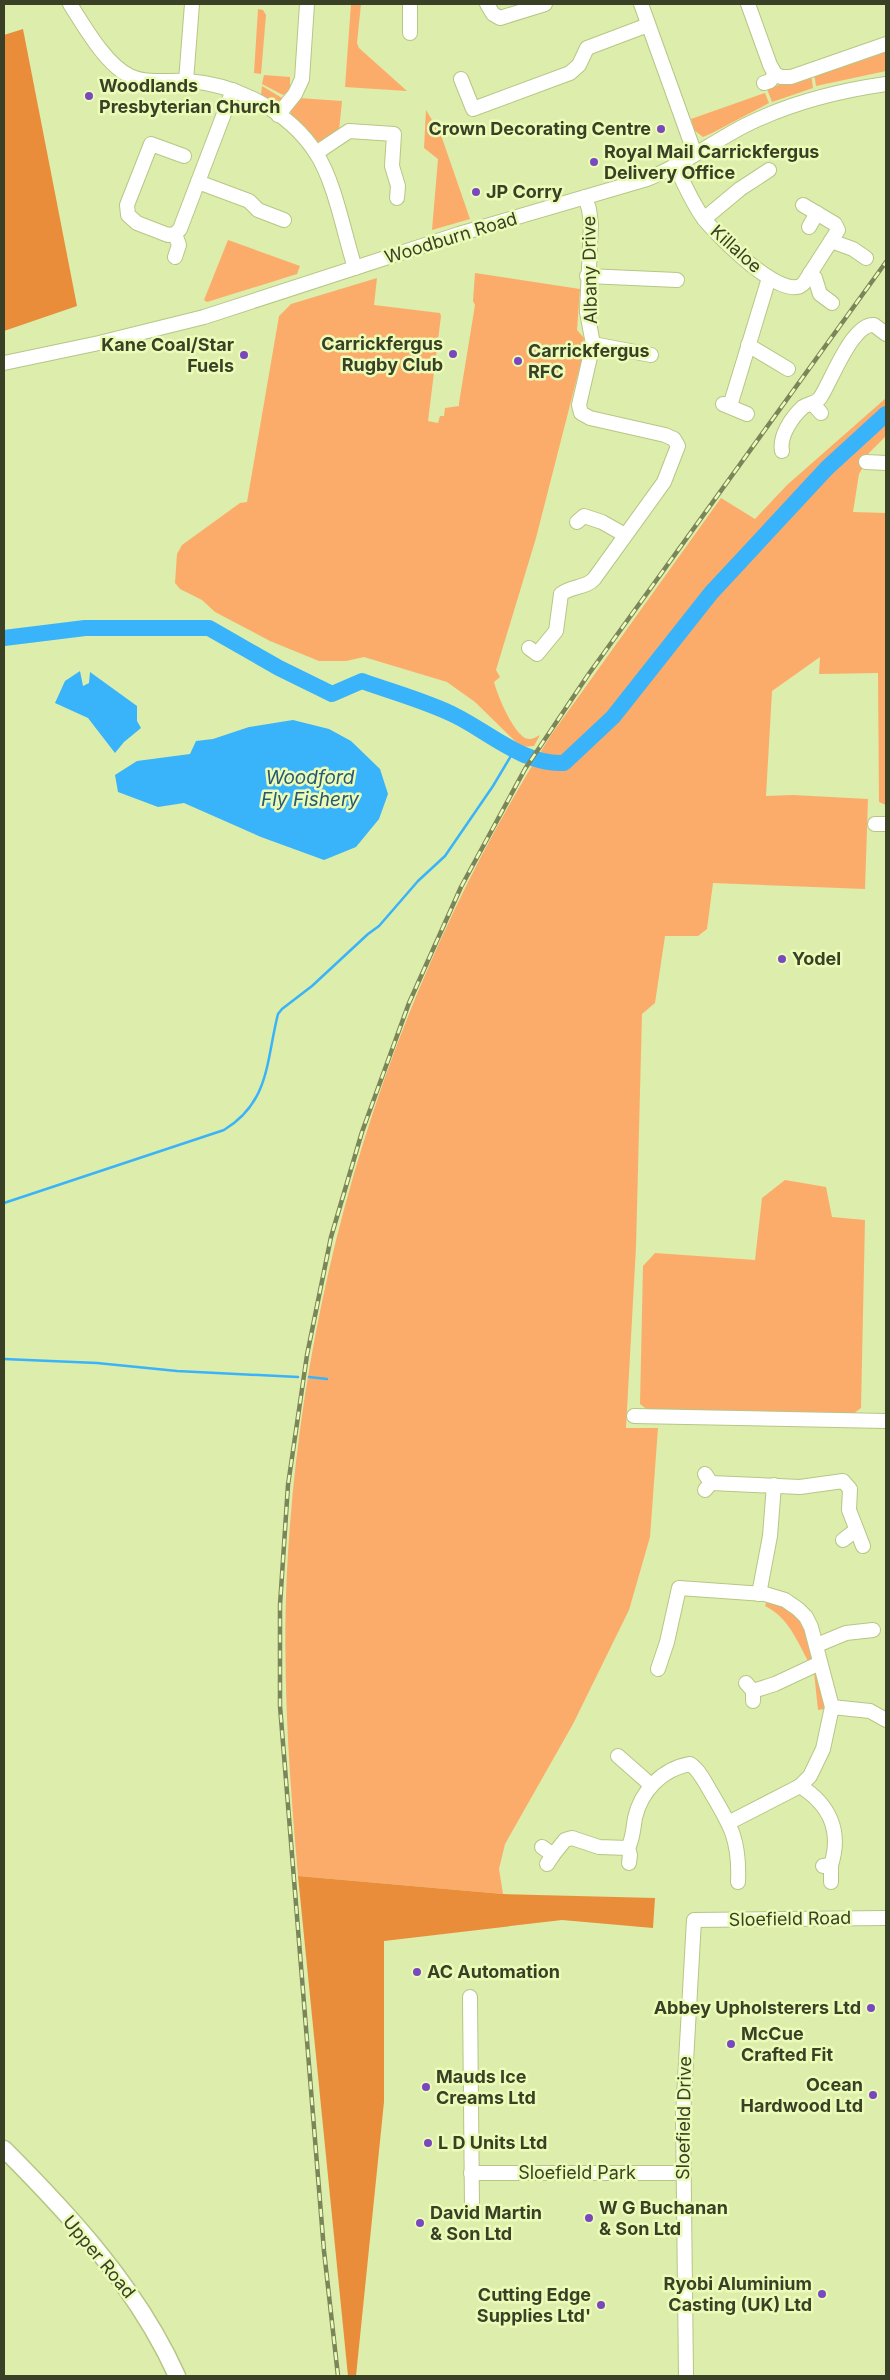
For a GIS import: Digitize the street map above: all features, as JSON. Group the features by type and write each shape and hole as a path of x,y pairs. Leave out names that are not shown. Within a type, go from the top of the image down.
{"main road":[{"name":"Upper Road","path":"4,2150 100,2252 138,2303 177,2376"}],"street":[{"path":"70,4 93,39 121,71 135,78 186,81 218,85 233,90 278,115 296,130 316,153 330,186 355,268"},
{"path":"186,81 192,4"},
{"path":"278,115 295,94 301,82 307,4"},
{"path":"410,4 410,33"},
{"path":"487,4 493,14 500,18 545,4"},
{"path":"641,4 694,154"},
{"path":"748,4 770,65 775,74 781,77 791,77 886,44"},
{"path":"461,79 474,112 570,73 579,65 587,48 648,25"},
{"path":"764,83 770,81 775,74"},
{"name":"Woodburn Road","path":"4,363 99,343 204,316 459,234 654,176 743,127 778,111 832,93 886,84"},
{"path":"184,156 151,144 126,205 128,215 136,222 166,234 174,234 181,226 233,90"},
{"path":"316,153 349,131 394,134 392,166 398,186 397,198"},
{"name":"Killaloe","path":"675,165 704,219 718,235 769,278 786,286 796,288 802,285 831,241"},
{"name":"Killaloe","path":"704,219 740,189 769,170"},
{"path":"198,182 249,201 258,210 284,220"},
{"name":"Albany Drive","path":"536,654 556,631 561,594 592,582 664,482 678,446 676,441 668,436 590,418 581,413 579,405 592,344 587,312 587,276 591,224 585,197"},
{"path":"803,205 837,226 838,230 831,241 854,249 866,258"},
{"path":"809,227 817,213"},
{"path":"174,234 180,245 175,257"},
{"path":"810,273 815,277 820,294 832,303"},
{"path":"587,276 677,280"},
{"name":"Killaloe","path":"747,414 725,404 748,345 769,278"},
{"path":"782,451 781,440 785,432 803,408 817,408 845,350 864,327 874,325 886,334"},
{"name":"Albany Drive","path":"592,344 651,355"},
{"path":"748,345 788,369"},
{"path":"866,462 886,463"},
{"path":"583,515 602,522 625,536"},
{"path":"634,1416 886,1421"},
{"path":"707,1482 800,1487 843,1481 850,1489 849,1510 863,1546"},
{"path":"759,1594 770,1536 774,1485"},
{"path":"844,1540 856,1530"},
{"path":"657,1671 667,1642 672,1588 759,1594 779,1598 798,1608 808,1622 817,1645 820,1664 832,1707 823,1749 810,1776 800,1786 730,1822"},
{"path":"817,1645 846,1634 873,1630"},
{"path":"750,1692 775,1684 820,1664"},
{"path":"832,1707 870,1711 886,1720"},
{"path":"614,1757 651,1785"},
{"path":"629,1863 630,1855 628,1848 639,1804 651,1785 679,1768 690,1764 699,1774 730,1822 736,1846 737,1883"},
{"path":"800,1786 819,1800 831,1820 834,1855 827,1866 831,1882"},
{"path":"547,1856 565,1840 572,1838 599,1847 628,1848"},
{"name":"Sloefield Road","path":"694,1920 886,1918"},
{"name":"Sloefield Drive","path":"686,2376 683,2173 686,2050 694,1920"},
{"path":"470,1997 472,2206"},
{"name":"Sloefield Park","path":"472,2173 683,2173"}],"shaded area":[{"path":"351,4 361,4 357,43 359,48 407,91 345,87"},
{"path":"258,9 263,10 266,15 261,74 254,73"},
{"path":"23,29 77,306 4,331 4,35"},
{"path":"886,47 886,71 816,86 814,73"},
{"path":"811,74 813,88 772,102 767,89"},
{"path":"264,75 290,77 290,90 283,95 262,84"},
{"path":"262,86 282,98 281,102 275,104 261,95"},
{"path":"765,93 769,103 712,133 703,137 694,130 691,119"},
{"path":"299,98 342,101 339,131 322,142 315,141 291,115 291,109"},
{"path":"426,110 441,135 470,219 432,230 438,159 424,148"},
{"path":"228,240 300,266 297,274 207,302 204,300"},
{"path":"475,273 580,289 577,330 584,338 581,362 536,538 496,670 500,677 494,682 506,713 520,734 529,739 540,735 534,746 521,747 475,702 447,682 364,657 346,661 319,661 270,641 215,612 202,600 180,589 175,583 177,554 182,545 240,503 247,502 279,316 291,304 377,278 374,305 440,313 428,421 438,423 440,416 444,416 445,408 459,406 475,305 473,301"},
{"path":"886,398 886,436 868,454 859,474 853,512 886,513 886,805 879,802 878,673 819,674 820,657 772,691 766,796 793,795 868,799 865,889 713,883 707,929 698,936 665,936 655,1003 642,1014 636,1247 626,1428 658,1428 650,1537 629,1610 573,1724 505,1844 499,1869 503,1894 298,1876 289,1762 285,1647 287,1571 296,1461 312,1351 335,1243 365,1136 402,1032 445,930 495,831 551,735 721,498 755,519 787,485"},
{"path":"785,1180 826,1187 832,1217 865,1220 861,1408 853,1414 649,1411 640,1404 643,1266 655,1253 755,1260 762,1198"},
{"path":"767,1601 788,1609 800,1620 807,1635 812,1656 809,1663 786,1623 765,1606"},
{"path":"814,1672 817,1676 825,1709 818,1710"},
{"path":"298,1876 503,1894 655,1898 653,1928 562,1920 384,1941 384,2102 356,2376 348,2376"}],"water":[{"path":"80,671 83,686 89,683 90,672 137,706 137,721 141,728 124,742 115,753 88,718 55,703 65,681"},
{"name":"Woodford Fly Fishery","path":"293,720 329,729 351,741 380,769 388,794 379,819 356,847 324,860 261,837 184,803 158,807 118,792 115,775 137,761 190,754 196,741 213,739 249,727"}],"waterway":[{"path":"4,638 85,628 209,628 279,668 332,694 362,681 445,711 508,747 535,759 564,763 613,717 711,593 827,468 886,414"},
{"path":"4,1203 224,1130 239,1119 250,1107 264,1079 278,1014 379,926 418,881 445,856 493,786 515,749"},
{"path":"4,1359 97,1363 177,1371 298,1377"},
{"path":"309,1377 327,1379"}],"railway":[{"path":"338,2376 324,2251 280,1706 280,1605 288,1485 307,1355 331,1237 362,1132 409,1003 461,887 525,769 588,675 886,262"}],"place":[{"name":"Woodlands Presbyterian Church","path":"89,96"},
{"name":"Crown Decorating Centre","path":"661,129"},
{"name":"Royal Mail Carrickfergus Delivery Office","path":"594,162"},
{"name":"JP Corry","path":"476,192"},
{"name":"Carrickfergus Rugby Club","path":"453,354"},
{"name":"Kane Coal/Star Fuels","path":"244,355"},
{"name":"Carrickfergus RFC","path":"518,361"},
{"name":"Yodel","path":"782,959"},
{"name":"AC Automation","path":"417,1972"},
{"name":"Abbey Upholsterers Ltd","path":"871,2008"},
{"name":"McCue Crafted Fit","path":"731,2044"},
{"name":"Mauds Ice Creams Ltd","path":"426,2087"},
{"name":"Ocean Hardwood Ltd","path":"873,2095"},
{"name":"L D Units Ltd","path":"428,2143"},
{"name":"W G Buchanan & Son Ltd","path":"589,2218"},
{"name":"David Martin & Son Ltd","path":"420,2223"},
{"name":"Ryobi Aluminium Casting (UK) Ltd","path":"822,2294"},
{"name":"Cutting Edge Supplies Ltd'","path":"601,2305"}]}
